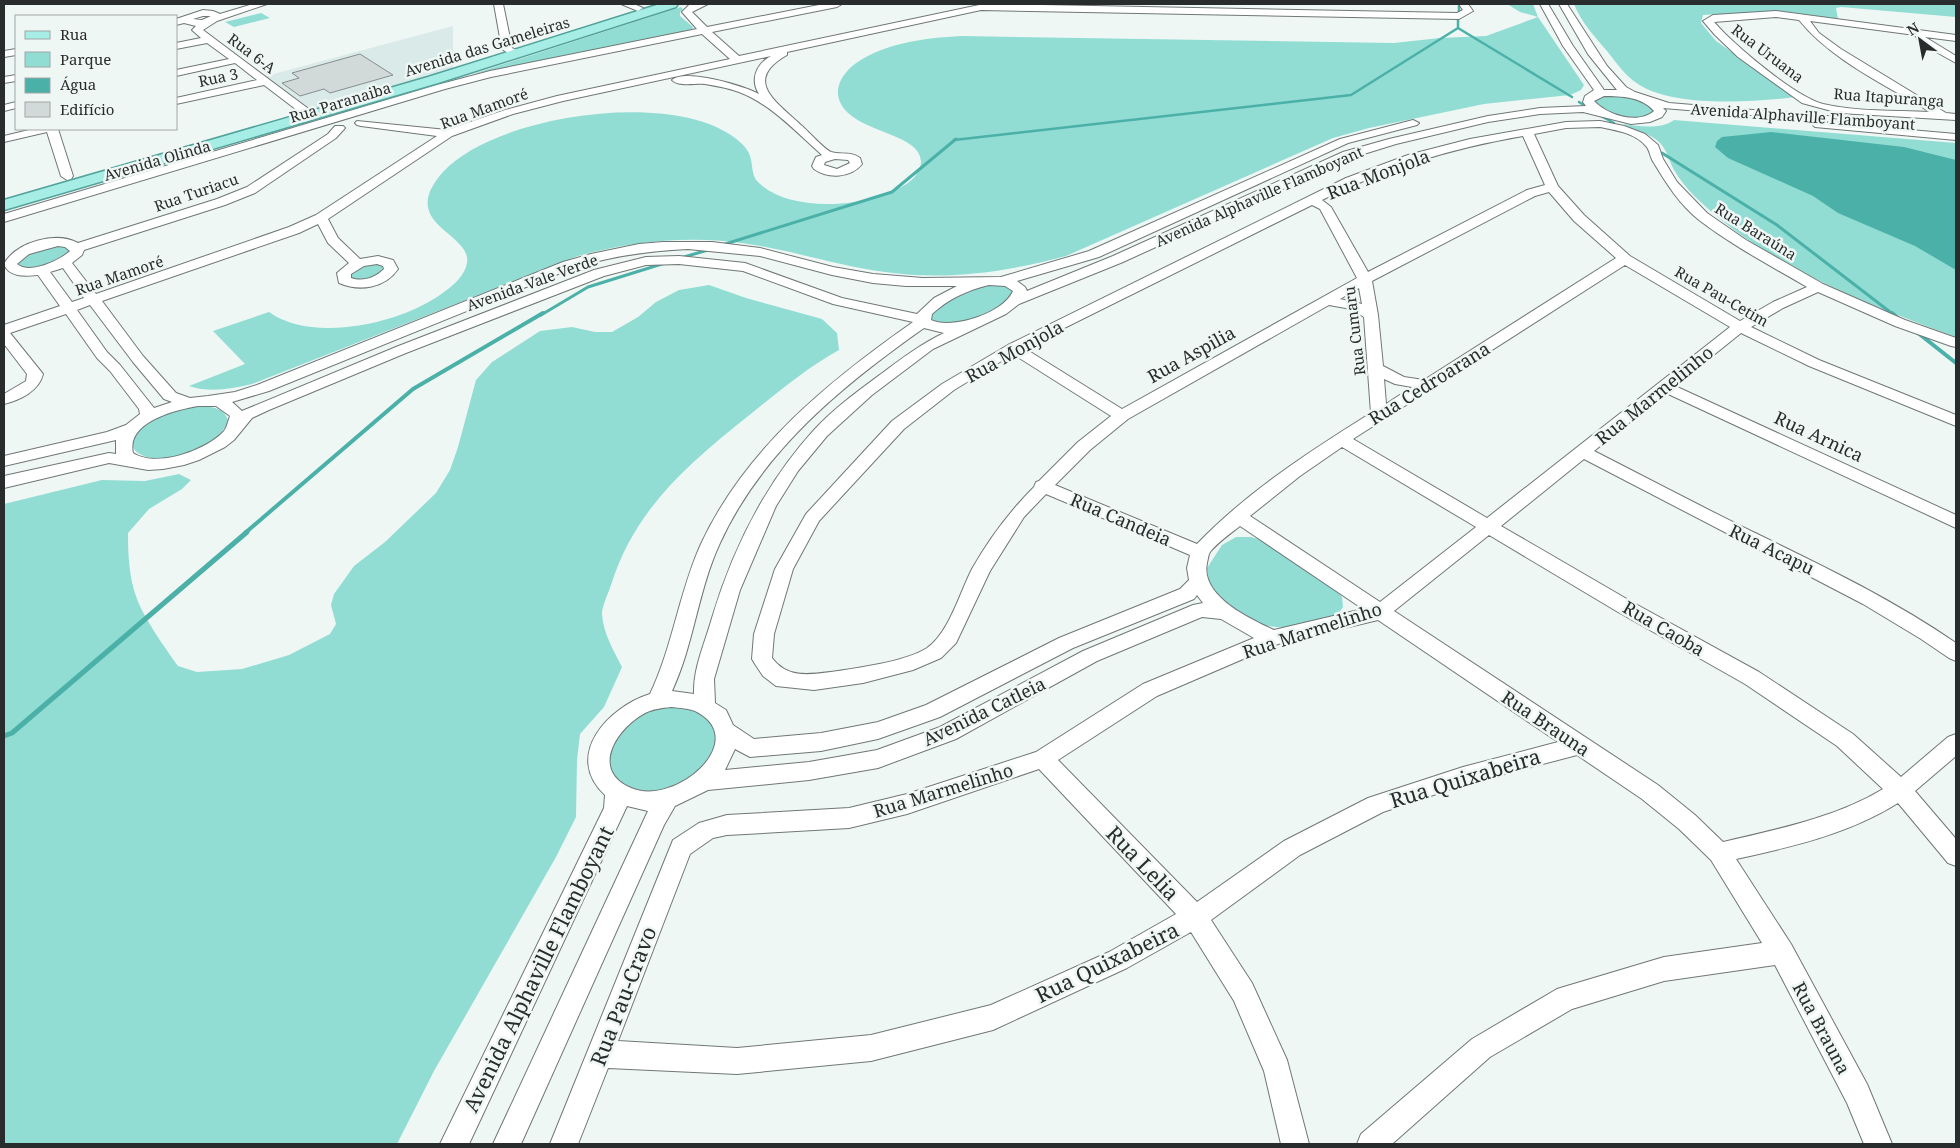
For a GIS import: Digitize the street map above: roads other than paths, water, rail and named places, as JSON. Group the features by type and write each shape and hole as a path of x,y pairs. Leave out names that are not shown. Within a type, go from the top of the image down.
{"main road":[{"name":"Avenida das Gameleiras","path":"512,52 632,6 652,4"},
{"name":"Avenida das Gameleiras","path":"311,116 512,52 672,4"},
{"name":"Avenida Olinda","path":"4,195 67,176 311,116"},
{"name":"Avenida Olinda","path":"4,205 311,116"}],"street":[{"path":"178,21 248,4"},
{"path":"189,18 194,23 210,12 228,12 262,4"},
{"path":"498,4 512,52"},
{"path":"703,4 692,7 686,12 688,17 706,30 736,59"},
{"name":"Rua Paranaiba","path":"4,218 311,116 368,110 440,87 490,74 837,4"},
{"name":"Rua Mamoré","path":"4,330 294,230 321,218 448,134 509,112 641,80 996,4"},
{"path":"1033,4 1046,9"},
{"path":"1298,4 1303,13"},
{"path":"1381,4 1388,15"},
{"name":"Rua Mamoré","path":"977,8 1219,8 1303,13 1459,16 1466,14 1468,11 1462,4"},
{"path":"1544,4 1568,46 1599,90 1588,102 1592,108 1600,112"},
{"path":"1563,4 1588,46 1620,89 1633,95"},
{"name":"Rua 6-A","path":"210,12 197,30 311,116"},
{"path":"1712,18 1776,14 1956,38"},
{"name":"Rua Uruana","path":"1712,18 1708,21 1722,39 1738,53 1806,101 1819,106"},
{"path":"1802,18 1816,35 1837,51 1944,116"},
{"path":"1918,33 1923,41 1956,60"},
{"path":"178,46 210,39"},
{"path":"771,104 761,88 758,78 767,62 795,48"},
{"path":"178,73 237,60"},
{"path":"641,80 711,80 746,91 771,104 829,156"},
{"name":"Rua 3","path":"178,101 265,82"},
{"path":"746,91 761,88"},
{"name":"Avenida Alphaville Flamboyant","path":"923,321 925,313 944,297 959,289 1055,267 1094,254 1344,141 1374,132 1512,104 1615,93 1633,95 1668,106 1956,127"},
{"path":"1650,101 1660,111 1658,115"},
{"name":"Rua Itapuranga","path":"1819,106 1839,110 1956,117"},
{"name":"Avenida Alphaville Flamboyant","path":"981,320 1001,312 1015,301 1118,259 1347,155 1393,141 1488,119 1547,110 1583,109 1633,120 1653,118 1658,115 1671,113 1956,137"},
{"path":"361,122 365,119 368,110"},
{"path":"311,116 339,128 361,122 448,134"},
{"name":"Rua Baraúna","path":"1566,125 1600,124 1620,128 1641,136 1652,145 1657,159 1672,184 1702,216 1740,243 1818,288 1900,323 1956,343"},
{"name":"Rua Monjola","path":"934,653 913,662 863,675 814,682 782,680 770,670 762,659 764,634 784,569 812,518 898,425 948,387 1013,348 1350,181 1412,158 1474,141 1566,125"},
{"name":"Rua Turiacu","path":"77,248 221,202 251,190 332,136 339,128"},
{"path":"4,138 42,130"},
{"path":"52,130 67,176"},
{"name":"Rua Pau-Cetim","path":"1527,131 1552,187 1579,218 1625,258 1740,327 1814,363 1956,421"},
{"name":"Rua Aspilia","path":"934,653 949,638 981,570 1018,513 1042,486 1084,446 1122,416 1329,301 1365,278 1531,193 1552,187"},
{"name":"Rua Cumaru","path":"1313,200 1325,207 1365,278 1371,315 1379,415"},
{"path":"321,218 333,240 358,264"},
{"path":"294,230 333,240"},
{"path":"68,242 77,248 76,252 65,262 42,270 24,272 8,270 12,260 26,250 48,243 68,242"},
{"name":"Avenida Vale Verde","path":"207,401 237,396 263,388 568,265 625,250 676,245 731,248 760,252 855,276 888,281 920,283 996,281"},
{"name":"Rua Cedroarana","path":"1238,516 1267,491 1341,439 1625,258"},
{"name":"Avenida Vale Verde","path":"4,482 108,458 156,464 182,460 216,446 229,436 246,415 263,407 401,350 599,273 646,261 680,260 745,267 838,302 923,321 934,327 945,328 981,320"},
{"path":"1356,261 1390,266"},
{"path":"65,262 127,346 170,396 188,402"},
{"path":"42,270 70,307 102,355 115,368 147,409 148,417"},
{"path":"996,281 1015,284 1020,290 1015,301"},
{"name":"Rua Marmelinho","path":"681,847 707,830 727,825 849,818 907,804 1043,759 1150,690 1273,638 1380,612 1740,327 1778,306 1818,288"},
{"path":"1329,301 1355,306 1371,315"},
{"path":"884,313 896,328 884,351"},
{"path":"705,705 704,679 730,590 767,505 792,467 821,432 866,392 928,346 981,320"},
{"path":"657,700 666,684 710,544 734,500 761,462 793,426 839,384 923,321"},
{"path":"4,335 35,374 33,383 15,395 4,399"},
{"path":"1013,348 1122,416"},
{"path":"1376,369 1400,381 1426,385"},
{"name":"Rua Arnica","path":"1665,386 1956,522"},
{"path":"134,461 126,455 123,447 125,437 133,428 148,417 174,406 188,402 207,401 222,403 233,408 238,416 236,426"},
{"path":"4,461 112,436 133,428"},
{"name":"Rua Caoba","path":"1341,439 1752,678 1845,740 1900,790 1956,856"},
{"name":"Rua Acapu","path":"1584,452 1718,523 1816,570 1930,634 1956,653"},
{"name":"Rua Candeia","path":"1042,486 1200,552"},
{"path":"1238,516 1200,552 1197,568 1199,581 1208,598 1222,612 1247,627 1273,638"},
{"name":"Rua Brauna","path":"1238,516 1650,792 1687,822 1719,853 1782,952 1857,1094 1878,1144"},
{"name":"Avenida Catleia","path":"726,731 750,748 821,742 878,730 933,711 1066,642 1187,594 1199,581"},
{"name":"Avenida Catleia","path":"705,781 809,771 878,759 948,733 1090,656 1200,610 1222,612"},
{"path":"682,699 705,705 722,720 726,731 726,748 719,765 705,781 688,792 668,799 650,801 632,799 617,792 605,781 599,766 600,749 607,733 620,719 637,708 657,700 682,699"},
{"path":"1719,853 1788,838 1847,817 1900,790 1956,743"},
{"name":"Rua Quixabeira","path":"601,1054 737,1061 871,1048 994,1017 1118,960 1195,917 1292,848 1376,805 1463,776 1580,745"},
{"name":"Rua Lelia","path":"1043,759 1195,917 1244,992 1277,1070 1295,1144"},
{"name":"Avenida Alphaville Flamboyant","path":"454,1144 615,808 617,792"},
{"path":"507,1144 655,819 668,799"},
{"name":"Rua Pau-Cravo","path":"564,1144 681,847"},
{"path":"1371,1144 1481,1048 1566,998 1664,969 1782,952"}],"water":[{"path":"1771,132 1904,147 1956,160 1956,270 1915,246 1838,213 1813,196 1728,158 1715,147 1717,141 1722,137"}],"waterway":[{"path":"1459,5 1459,14"},
{"path":"1458,18 1458,28"},
{"path":"955,140 1351,95 1458,28"},
{"path":"1458,28 1572,97"},
{"path":"1579,102 1585,106"},
{"path":"1601,116 1614,123"},
{"path":"722,245 892,192 955,140"},
{"path":"1662,153 1777,225 1894,315"},
{"path":"684,257 708,250"},
{"path":"541,315 588,287 665,263"},
{"path":"245,533 413,389 543,313"},
{"path":"1892,313 1898,318"},
{"path":"1918,333 1956,363"},
{"path":"4,736 12,733 247,532"}]}
